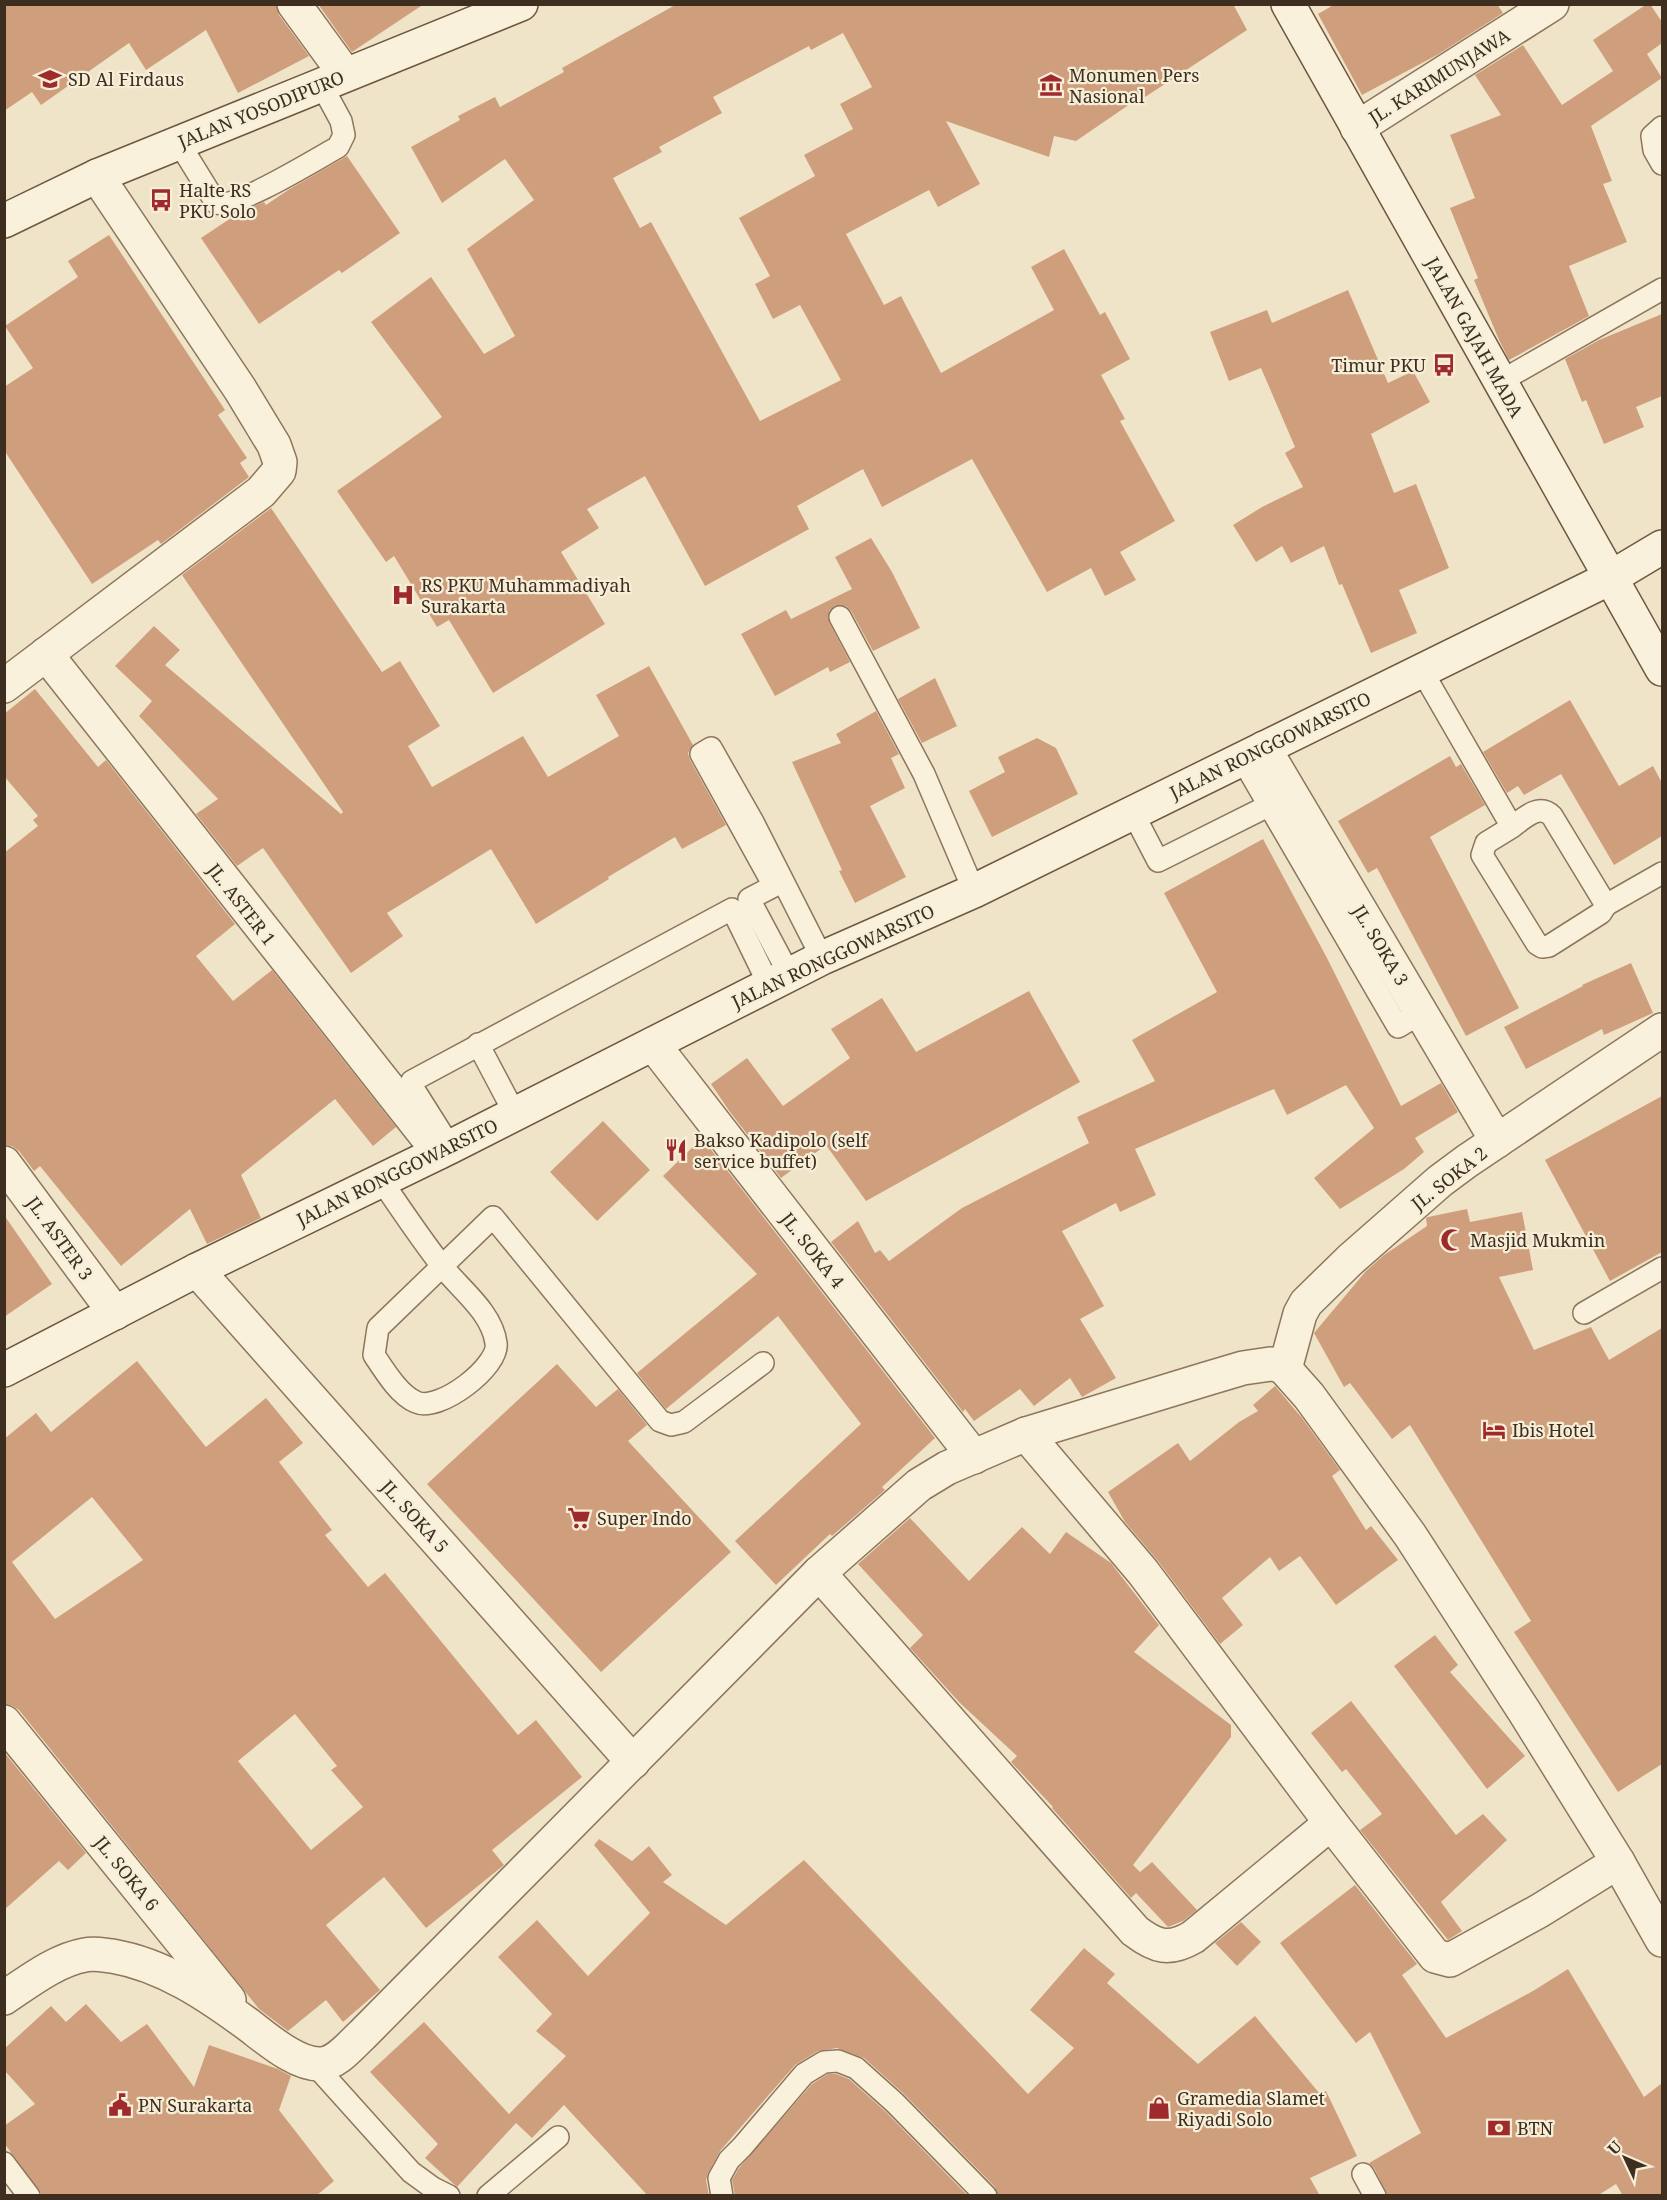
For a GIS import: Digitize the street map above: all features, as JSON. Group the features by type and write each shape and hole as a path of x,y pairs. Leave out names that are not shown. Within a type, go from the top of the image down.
{"street":[{"path":"294,4 333,79"},
{"name":"JALAN YOSODIPURO","path":"4,221 97,176 178,142 521,4"},
{"name":"JALAN GAJAH MADA","path":"1288,4 1662,669"},
{"name":"JL. KARIMUNJAWA","path":"1357,128 1552,4"},
{"path":"4,686 261,492 279,471 280,462 274,445 263,426 97,176"},
{"name":"JALAN RONGGOWARSITO","path":"4,1370 197,1270 445,1150 822,958 974,891 1610,578 1662,547"},
{"name":"JL. ASTER 1","path":"46,654 445,1150"},
{"name":"JL. SOKA 3","path":"1253,754 1280,800 1421,1013 1497,1141"},
{"name":"JL. SOKA 2","path":"1285,1369 1300,1314 1317,1291 1350,1260 1440,1181 1662,1030"},
{"name":"JL. SOKA 4","path":"652,1044 974,1457"},
{"name":"JL. ASTER 3","path":"4,1163 115,1312"},
{"name":"JL. SOKA 5","path":"197,1270 633,1762"},
{"path":"4,1998 35,1978 85,1955 99,1954 122,1958 164,1971 198,1990 284,2050 314,2064 336,2059 819,1573 919,1485 947,1468 1026,1434 1243,1368 1270,1364 1279,1365 1285,1369 1309,1396 1416,1544 1618,1862 1662,1940"},
{"path":"1026,1434 1143,1572 1331,1823 1433,1954 1450,1960 1539,1911 1618,1862"},
{"path":"819,1573 1127,1922 1147,1940 1157,1945 1181,1944 1193,1937 1331,1823"},
{"name":"JL. SOKA 6","path":"4,1722 249,2025"}],"lane":[{"path":"178,142 216,203 222,205 240,200 338,147 344,135 333,79"},
{"path":"1662,128 1652,136 1654,150 1662,165"},
{"path":"1501,381 1662,289"},
{"path":"840,617 924,774 974,891"},
{"path":"1422,670 1512,827"},
{"path":"779,980 749,899 774,886 701,754 711,748 753,822 822,958"},
{"path":"1133,813 1158,861 1280,800"},
{"path":"1606,905 1547,811 1540,810 1531,814 1486,843 1482,855 1537,944 1542,947 1549,946 1601,913 1606,905 1662,873"},
{"path":"445,1150 412,1081 732,909 779,980"},
{"path":"473,1047 509,1116"},
{"path":"381,1180 442,1266 489,1321 497,1345 492,1360 458,1392 432,1404 417,1403 390,1381 374,1355 378,1328 442,1266 493,1216 660,1421 671,1425 684,1422 763,1363"},
{"path":"1584,1313 1662,1268"},
{"path":"722,2196 719,2178 729,2160 804,2074 824,2062 838,2061 856,2068 895,2103 986,2196"},
{"path":"314,2064 411,2172 449,2196"},
{"path":"488,2196 558,2138"},
{"path":"4,2163 29,2196"},
{"path":"1363,2174 1375,2196"}],"building":[{"path":"4,4 276,4 279,15 309,56 238,93 206,30 146,70 129,43 41,105 32,92 4,111"},
{"path":"318,4 424,4 352,52"},
{"path":"677,4 1233,4 1247,30 1076,141 1054,136 1049,157 946,121 980,184 938,207 929,190 846,234 884,305 901,296 941,373 1054,310 1031,267 1064,249 1100,315 1105,312 1130,359 1101,375 1125,419 1120,421 1175,521 1120,552 1136,580 1105,596 1091,568 1047,592 972,459 882,507 863,469 797,506 809,529 705,586 645,476 587,509 599,528 561,552 605,624 493,693 449,620 437,627 394,556 386,562 337,491 442,417 371,322 431,277 484,354 515,336 467,249 534,200 505,159 442,203 411,147 460,120 458,116 495,97 500,107 564,72 562,68","holes":["843,33 872,87 840,104 853,129 804,155 815,176 739,218 770,276 755,284 773,319 800,305 841,380 760,421 651,222 640,228 613,178 662,152 659,147 722,113 713,97 809,46 811,50"]},
{"path":"1335,4 1497,4 1503,13 1437,55 1362,95 1318,14"},
{"path":"1650,4 1662,22 1662,43 1647,54 1662,78 1591,126 1612,181 1603,184 1627,242 1569,266 1589,316 1509,360 1474,280 1478,278 1450,208 1475,198 1450,135 1501,115 1475,75 1523,45 1562,105 1613,71 1593,40"},
{"path":"347,156 400,233 342,273 339,270 259,324 201,238 240,212 264,202 266,205"},
{"path":"109,235 225,410 218,415 247,458 240,463 249,477 161,544 158,540 92,584 4,450 4,387 33,368 5,326 78,277 68,261"},
{"path":"1348,290 1388,383 1413,371 1430,402 1371,434 1394,493 1416,484 1449,568 1399,590 1417,633 1371,653 1342,584 1339,585 1324,546 1291,563 1282,546 1256,562 1233,525 1262,507 1303,487 1285,453 1295,447 1261,368 1229,381 1210,332 1267,310 1272,323"},
{"path":"1662,314 1662,396 1636,407 1644,427 1604,444 1586,400 1582,402 1565,359 1599,340"},
{"path":"271,508 382,672 400,661 440,726 408,746 432,787 523,736 548,777 619,736 596,695 649,666 693,745 688,753 690,760 726,825 682,849 675,837 536,924 491,849 387,913 403,936 351,973 263,848 237,866 196,814 218,799 139,716 152,701 115,666 154,626 180,650 165,665 341,814 343,812 182,575"},
{"path":"871,538 892,572 920,628 873,651 851,611 846,606 835,606 829,611 829,622 850,662 830,672 828,667 775,696 741,634 786,610 791,619 852,589 835,557"},
{"path":"935,678 957,726 922,743 898,699"},
{"path":"35,689 98,767 106,760 235,924 196,956 233,1001 272,970 396,1127 373,1146 335,1099 241,1175 261,1218 207,1244 190,1209 121,1266 40,1166 34,1171 19,1151 12,1146 4,1145 4,853 38,826 33,820 38,816 4,776 4,714"},
{"path":"1570,700 1619,786 1653,766 1662,783 1662,836 1614,865 1561,774 1524,795 1518,786 1507,793 1483,752"},
{"path":"876,711 899,754 891,758 905,788 870,806 906,877 855,903 792,762 841,743 836,734"},
{"path":"1037,738 1056,748 1078,794 992,837 969,791 1005,772 998,757"},
{"path":"1450,756 1456,767 1461,764 1485,805 1430,837 1519,1008 1466,1036 1377,868 1368,873 1338,821"},
{"path":"1263,839 1327,958 1401,1106 1441,1083 1458,1112 1415,1138 1424,1152 1404,1169 1340,1209 1314,1178 1374,1128 1346,1085 1287,1115 1274,1089 1135,1149 1156,1195 1120,1212 1116,1203 1062,1231 1104,1306 1080,1319 1116,1378 1082,1397 1070,1378 1034,1406 1020,1389 974,1421 965,1409 963,1412 831,1242 858,1221 875,1253 880,1250 889,1261 962,1208 1089,1143 1077,1117 1155,1081 1132,1040 1217,992 1164,893"},
{"path":"1631,963 1653,1013 1604,1035 1602,1029 1526,1069 1504,1027 1582,985"},
{"path":"1029,991 1080,1082 866,1201 826,1145 781,1178 711,1084 747,1058 783,1106 850,1058 831,1029 882,998 916,1052"},
{"path":"1662,1096 1662,1252 1610,1281 1545,1160"},
{"path":"603,1121 650,1170 597,1221 550,1172"},
{"path":"702,1138 935,1438 882,1487 885,1490 832,1536 830,1534 776,1585 735,1541 861,1424 778,1316 666,1409 637,1373 757,1274 663,1176"},
{"path":"1467,1209 1470,1222 1522,1212 1533,1270 1499,1277 1534,1350 1591,1327 1609,1360 1662,1328 1662,1764 1618,1792 1514,1632 1531,1621 1410,1425 1392,1439 1350,1383 1344,1387 1314,1333 1366,1271 1384,1255 1427,1226 1426,1218"},
{"path":"4,1215 52,1284 4,1317"},
{"path":"137,1361 206,1447 266,1398 303,1443 279,1462 332,1530 325,1535 368,1587 385,1573 518,1735 536,1720 582,1777 492,1850 504,1865 426,1928 384,1877 326,1925 380,1990 343,2022 326,2000 288,2031 259,2009 19,1710 4,1704 4,1439 36,1413 51,1432","holes":["92,1497 143,1560 55,1619 12,1562","295,1714 337,1766 331,1770 363,1807 311,1850 238,1761"]},
{"name":"Super Indo","path":"557,1364 596,1407 618,1389 647,1425 628,1441 731,1552 601,1672 427,1484"},
{"path":"1275,1386 1340,1470 1332,1476 1366,1530 1371,1526 1398,1560 1336,1605 1300,1556 1279,1571 1270,1557 1222,1598 1243,1625 1220,1644 1158,1561 1125,1522 1108,1492 1178,1443 1190,1461 1239,1422 1258,1411 1253,1405"},
{"path":"910,1518 969,1581 1022,1527 1050,1554 1066,1532 1111,1563 1159,1625 1134,1652 1231,1725 1231,1737 1133,1865 1140,1872 1152,1862 1197,1910 1183,1921 1168,1927 1136,1893 1131,1898 1011,1762 1017,1756 960,1703 910,1648 923,1635 858,1564"},
{"path":"1435,1635 1458,1665 1450,1672 1525,1756 1487,1789 1394,1666"},
{"path":"1351,1701 1456,1835 1483,1814 1507,1840 1441,1902 1462,1931 1448,1940 1360,1830 1382,1814 1346,1769 1342,1772 1311,1733"},
{"path":"4,1752 86,1853 68,1870 59,1861 4,1910"},
{"path":"599,1839 632,1861 649,1846 672,1875 663,1882 726,1925 804,1860 1028,2094 1074,2048 1030,2010 1084,1948 1115,1974 1107,1983 1198,2064 1255,2016 1320,2094 1326,2091 1357,2156 1310,2178 1320,2196 998,2196 995,2187 904,2094 864,2058 837,2048 818,2051 795,2065 720,2151 706,2180 709,2196 648,2196 564,2105 532,2138 516,2123 457,2187 425,2158 438,2144 370,2072 424,2022 509,2114 566,2056 536,2031 552,2014 498,1957 537,1920 588,1976 650,1913 594,1845"},
{"path":"1355,1885 1417,1964 1402,1975 1446,2038 1533,1991 1568,1969 1644,2097 1662,2083 1662,2196 1623,2196 1616,2184 1597,2196 1388,2196 1374,2168 1369,2163 1421,2133 1370,2032 1356,2043 1280,1943"},
{"path":"1241,1922 1261,1942 1237,1966 1215,1943"},
{"name":"PN Surakarta","path":"86,2004 121,2042 147,2024 194,2087 209,2045 278,2069 291,2076 279,2110 334,2181 316,2196 43,2196 4,2143 4,2126 35,2104 4,2070 4,2049 51,2006 66,2022"},
{"path":"828,2074 836,2074 849,2079 886,2112 968,2196 735,2196 732,2180 739,2168 812,2084"}],"place":[{"name":"SD Al Firdaus","path":"50,79"},
{"name":"Monumen Pers Nasional","path":"1051,85"},
{"name":"Halte RS PKU Solo","path":"161,200"},
{"name":"Timur PKU","path":"1444,365"},
{"name":"RS PKU Muhammadiyah Surakarta","path":"403,595"},
{"name":"Bakso Kadipolo (self service buffet)","path":"676,1150"},
{"name":"Masjid Mukmin","path":"1452,1240"},
{"name":"Ibis Hotel","path":"1494,1430"},
{"name":"Super Indo","path":"579,1518"},
{"name":"PN Surakarta","path":"120,2105"},
{"name":"Gramedia Slamet Riyadi Solo","path":"1159,2108"},
{"name":"BTN","path":"1499,2128"}]}
